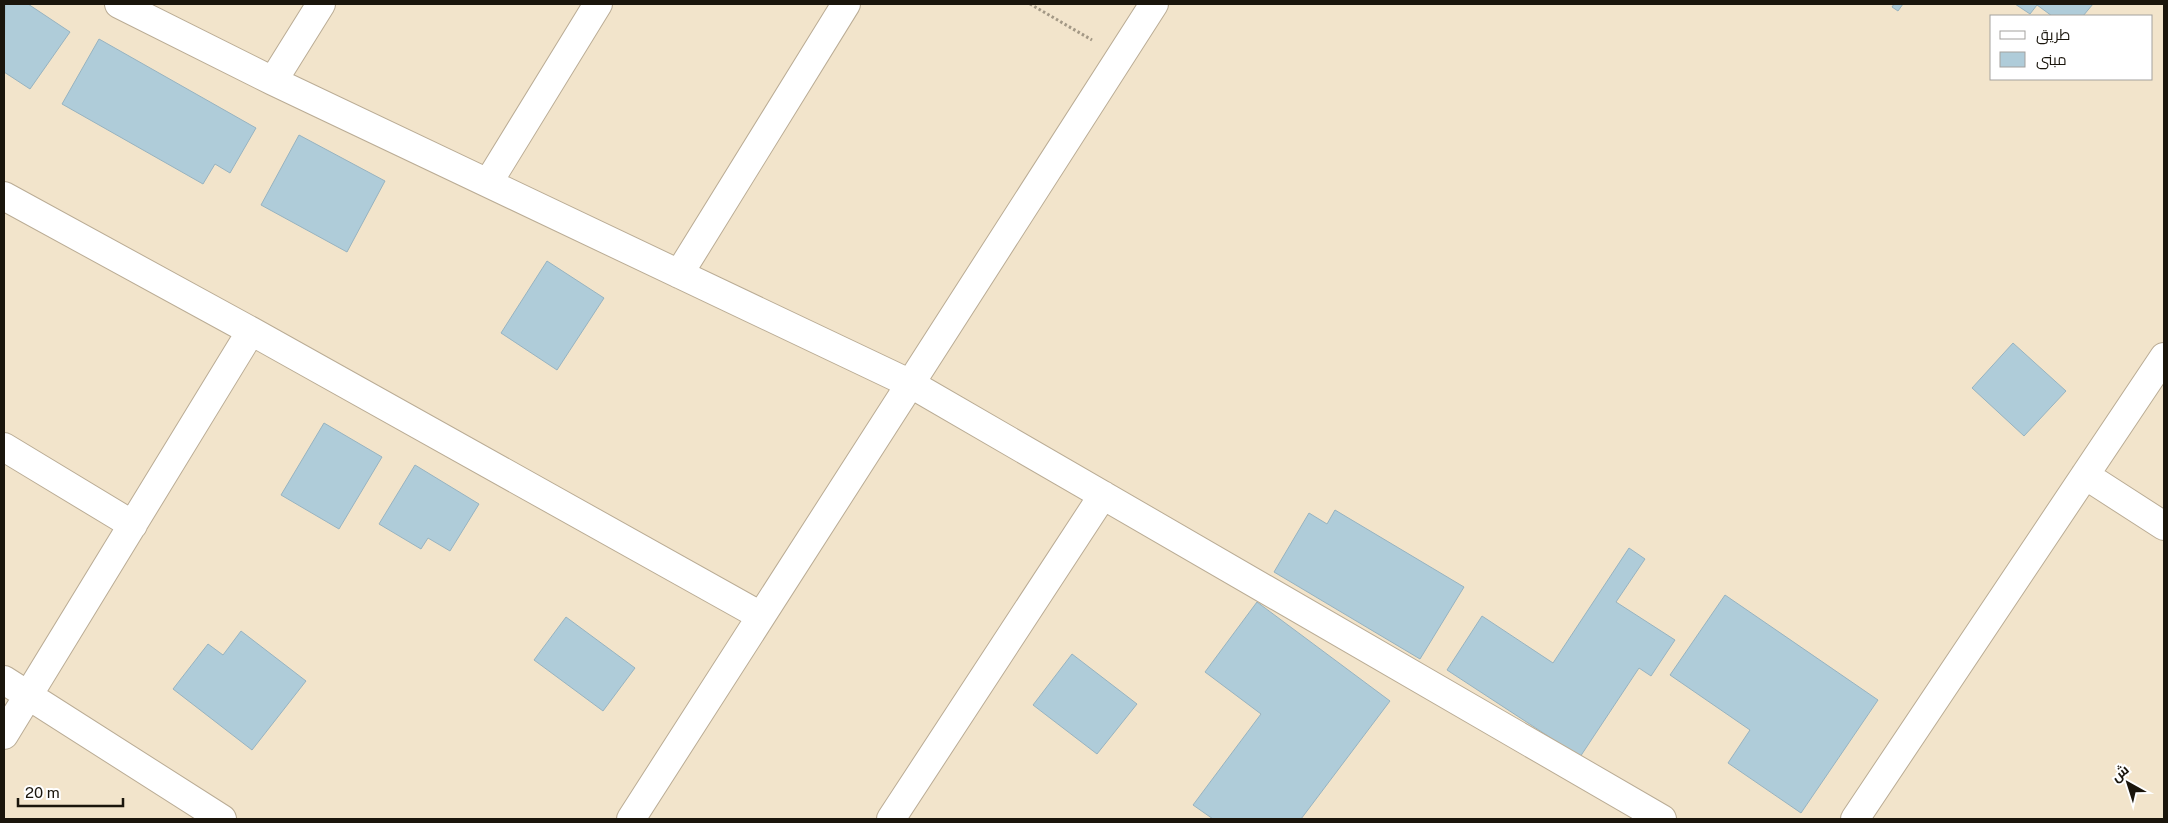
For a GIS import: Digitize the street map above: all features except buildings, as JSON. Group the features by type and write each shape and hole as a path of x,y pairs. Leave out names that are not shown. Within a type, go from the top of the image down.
{"street":[{"path":"119,4 273,81 911,384 1662,819"},
{"path":"273,81 321,4"},
{"path":"488,183 598,4"},
{"path":"679,274 846,4"},
{"path":"631,819 1154,4"},
{"path":"4,196 252,331 761,616"},
{"path":"4,735 252,331"},
{"path":"1855,819 2164,357"},
{"path":"4,447 133,525"},
{"path":"2085,474 2164,526"},
{"path":"891,819 1103,495"},
{"path":"4,680 222,819"}],"path":[{"path":"1030,4 1120,57"}]}
